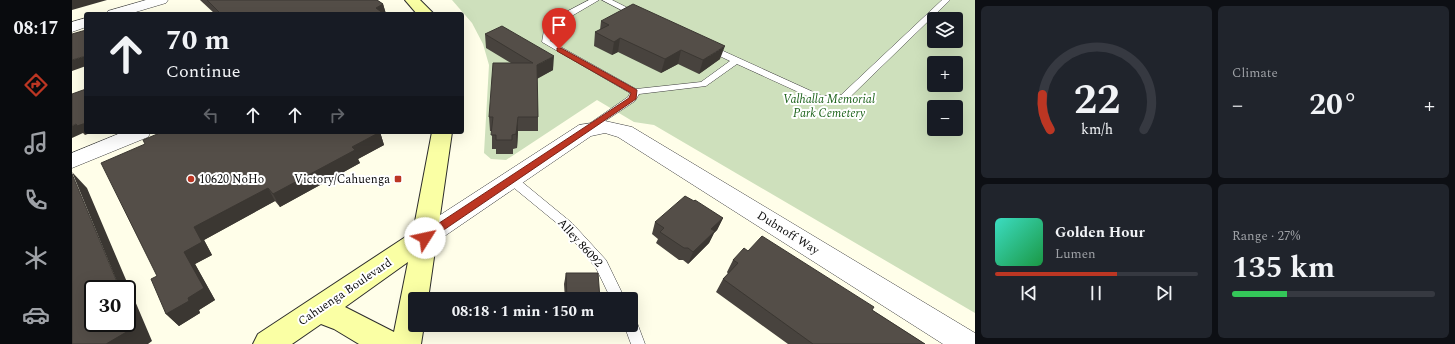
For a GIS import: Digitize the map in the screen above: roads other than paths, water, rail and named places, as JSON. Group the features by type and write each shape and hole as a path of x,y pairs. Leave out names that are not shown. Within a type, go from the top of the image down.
{"main road":[{"path":"412,0 424,12"},
{"path":"406,344 442,134"},
{"name":"Cahuenga Boulevard","path":"268,344 425,238"},
{"path":"318,310 344,320 386,344"}],"street":[{"path":"128,12 144,10 161,0"},
{"path":"72,27 84,23"},
{"name":"Cahuenga Boulevard","path":"425,238 512,180 596,129"},
{"name":"Dubnoff Way","path":"596,129 625,132 968,344"},
{"path":"72,161 136,134"}],"lane":[{"path":"595,0 567,14 547,32 546,42 635,92 703,84 737,60"},
{"path":"606,0 647,19"},
{"path":"702,44 821,99 844,98 946,0"},
{"path":"596,129 632,99 635,92"},
{"name":"Alley 86092","path":"512,180 568,226 601,264 615,292"},
{"path":"634,332 638,344"}],"place":[{"name":"10620 NoHo","path":"191,179"},
{"name":"Victory/Cahuenga","path":"398,179"}],"park label":[{"name":"Valhalla Memorial Park Cemetery","path":"829,106"}]}
